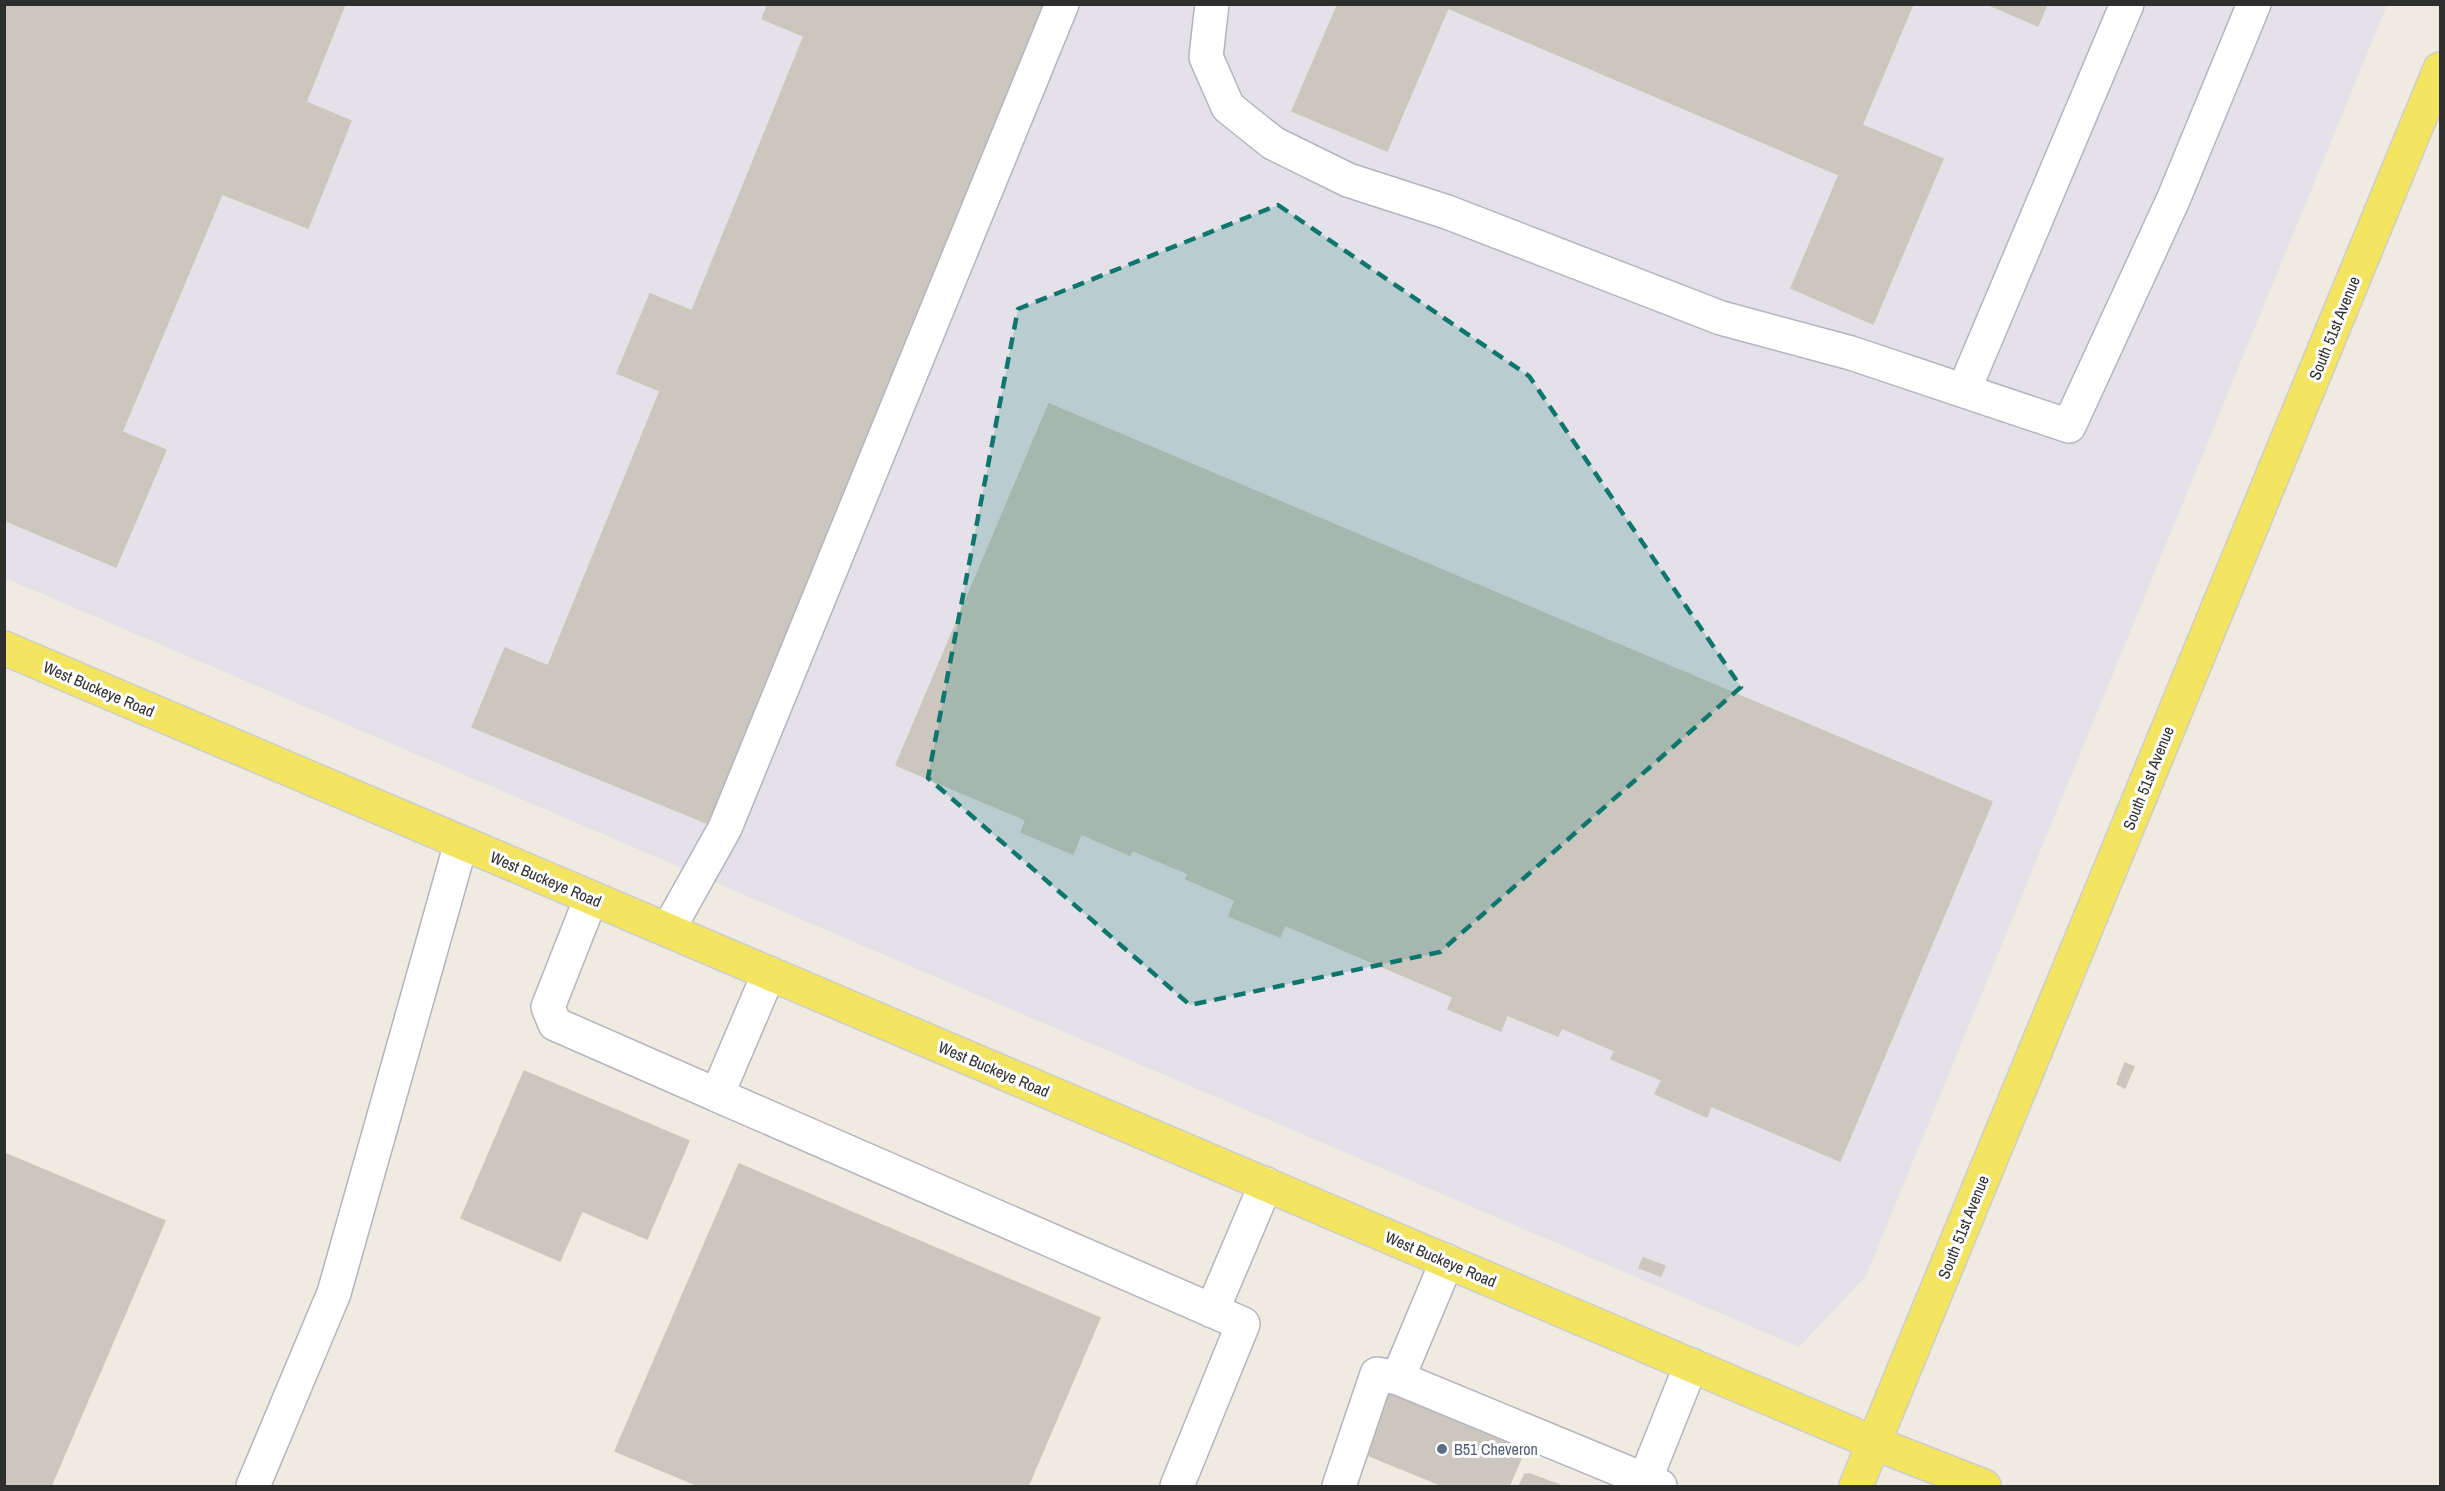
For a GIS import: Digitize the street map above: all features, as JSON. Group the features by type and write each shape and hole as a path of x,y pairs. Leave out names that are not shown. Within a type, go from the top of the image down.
{"main road":[{"name":"South 51st Avenue","path":"1856,1486 2440,69"},
{"name":"West Buckeye Road","path":"4,648 1874,1443 1984,1486"}],"lane":[{"path":"668,930 725,828 1062,4"},
{"path":"1212,4 1206,57 1228,106 1273,143 1348,180 1447,212 1721,318 1851,353 2069,426 2173,200 2254,4"},
{"path":"1964,390 2127,4"},
{"path":"253,1486 334,1293 461,843"},
{"path":"591,898 548,1007 555,1024 1243,1324 1177,1486"},
{"path":"717,1095 769,973"},
{"path":"1212,1311 1266,1184"},
{"path":"1398,1378 1447,1261"},
{"path":"1339,1486 1377,1374 1398,1378 1653,1483 1690,1365"}],"highlighted area":[{"path":"1278,205 1529,376 1741,687 1440,952 1190,1005 928,778 1018,309"}],"shaded area":[{"path":"5,5 2387,5 1866,1276 1799,1347 5,578"}],"building":[{"path":"4,4 345,4 306,102 351,121 308,228 222,194 122,432 166,450 116,567 4,520"},
{"path":"768,4 1049,4 714,826 472,727 505,648 548,666 660,391 617,373 650,294 692,311 804,36 762,19"},
{"path":"1338,4 1913,4 1862,125 1943,159 1873,324 1791,288 1839,175 1448,8 1387,151 1292,111"},
{"path":"1987,4 2047,4 2038,26"},
{"path":"1049,404 1992,802 1840,1161 1711,1106 1707,1117 1655,1094 1662,1080 1611,1059 1615,1051 1562,1028 1558,1036 1507,1015 1501,1031 1448,1009 1453,997 1285,925 1280,937 1229,916 1235,900 1186,879 1189,874 1132,850 1130,855 1081,834 1073,854 1021,832 1026,820 896,765"},
{"path":"2125,1063 2134,1067 2125,1088 2117,1084"},
{"path":"524,1071 689,1141 647,1239 582,1211 560,1261 461,1218"},
{"path":"4,1153 165,1221 51,1486 4,1486"},
{"path":"739,1164 1100,1318 1028,1486 699,1486 615,1451"},
{"path":"1643,1258 1665,1266 1661,1276 1639,1268"},
{"path":"1384,1387 1526,1447 1509,1486 1443,1486 1358,1451"},
{"path":"1525,1474 1530,1474 1562,1486 1519,1486"}],"place":[{"name":"B51 Cheveron","path":"1442,1449"}]}
